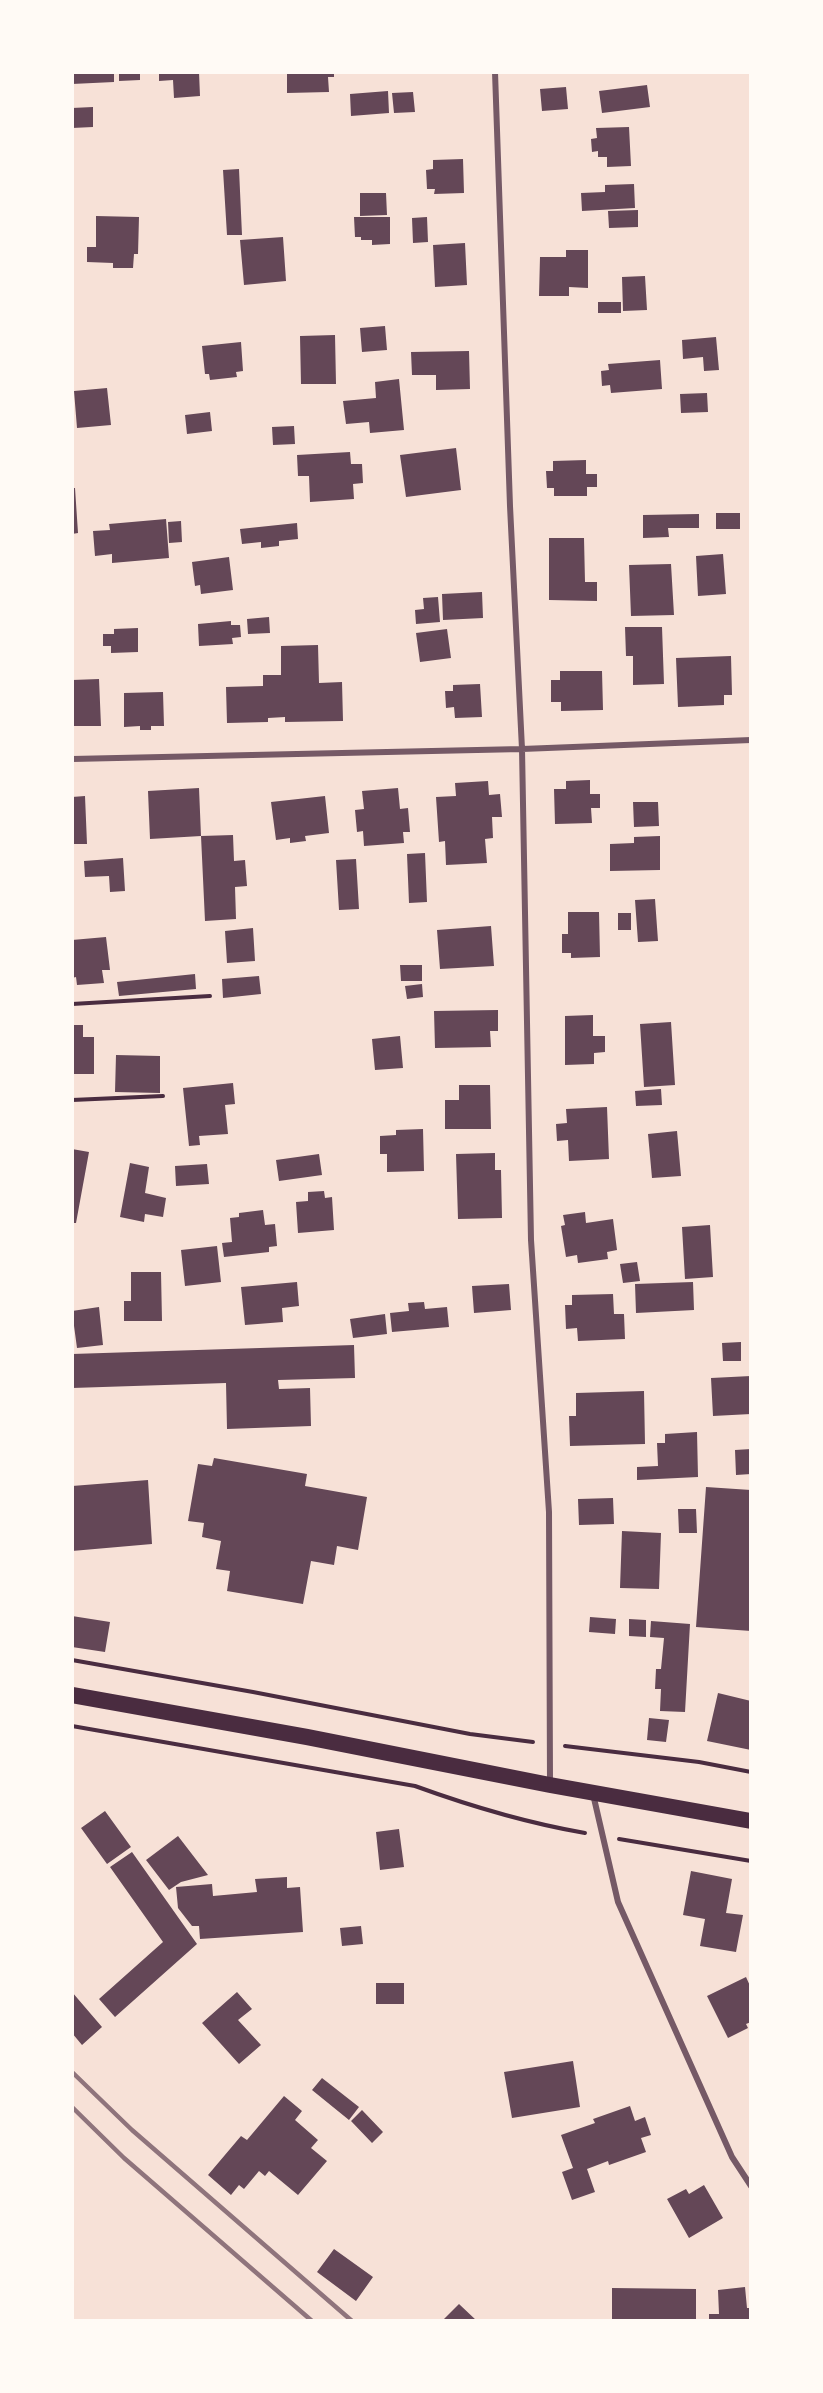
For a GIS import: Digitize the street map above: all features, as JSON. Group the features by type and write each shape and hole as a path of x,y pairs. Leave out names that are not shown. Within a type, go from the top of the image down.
{"highway":[{"path":"72,1695 751,1821"}],"street":[{"path":"495,72 510,506 522,749 531,1240 549,1512 550,1785"},
{"path":"72,759 522,749 751,740"},
{"path":"592,1792 618,1902 732,2157 751,2186"}],"path":[{"path":"72,1004 210,996"},
{"path":"72,1100 163,1096"},
{"path":"72,1660 470,1734 699,1762 751,1772"},
{"path":"72,1726 415,1786 464,1804 561,1829 751,1861"}],"building":[{"path":"72,72 114,72 114,82 72,84"},
{"path":"119,72 140,72 140,80 119,81"},
{"path":"159,72 199,72 200,96 174,98 173,80 159,81"},
{"path":"287,72 334,72 334,77 328,77 329,92 287,93"},
{"path":"647,85 650,107 602,113 599,91"},
{"path":"566,87 568,109 542,111 540,89"},
{"path":"388,91 389,113 351,116 350,94"},
{"path":"413,92 415,112 394,113 392,93"},
{"path":"93,107 93,127 72,128 72,108"},
{"path":"629,127 631,166 607,167 607,157 598,157 598,151 592,152 591,139 597,138 596,128"},
{"path":"463,159 464,193 434,194 435,189 427,189 426,170 433,169 433,160"},
{"path":"239,169 242,235 227,235 223,170"},
{"path":"634,184 635,208 582,211 581,193 605,192 605,185"},
{"path":"360,193 386,193 387,215 360,216"},
{"path":"638,210 638,227 609,228 608,211"},
{"path":"96,216 139,217 138,254 134,254 133,268 113,268 113,263 87,262 87,247 96,247"},
{"path":"354,217 390,217 390,244 372,245 372,240 361,240 361,237 355,237"},
{"path":"427,217 428,242 413,243 412,218"},
{"path":"283,237 286,281 244,285 240,240"},
{"path":"465,243 467,285 435,287 433,245"},
{"path":"566,250 588,250 588,288 569,287 569,296 539,296 540,257 566,257"},
{"path":"645,276 647,310 623,311 622,277"},
{"path":"598,302 621,302 621,313 598,313"},
{"path":"385,326 387,350 362,352 360,328"},
{"path":"335,335 336,384 301,384 300,336"},
{"path":"716,337 719,370 704,371 703,357 683,359 682,340"},
{"path":"241,342 243,371 236,372 237,377 210,380 209,374 205,374 202,346"},
{"path":"469,351 470,389 436,390 436,375 412,375 411,352"},
{"path":"660,360 662,389 611,393 610,385 602,386 601,371 609,370 608,364"},
{"path":"399,379 404,430 370,433 369,422 346,424 343,401 376,398 375,382"},
{"path":"107,388 111,425 77,428 74,391"},
{"path":"707,393 708,412 681,413 680,394"},
{"path":"210,412 212,431 187,434 185,415"},
{"path":"294,426 295,444 273,445 272,427"},
{"path":"456,448 461,490 406,497 400,455"},
{"path":"350,452 351,464 362,464 363,483 353,484 354,499 310,502 309,476 298,476 297,455"},
{"path":"586,460 586,474 597,474 597,487 587,487 587,496 554,496 554,488 547,488 546,471 553,471 553,461"},
{"path":"72,488 75,488 78,533 72,534"},
{"path":"716,513 740,513 740,529 716,529"},
{"path":"699,514 699,528 668,528 669,537 643,538 643,515"},
{"path":"166,519 169,558 112,563 112,554 95,556 93,531 110,530 109,524"},
{"path":"181,521 182,542 169,543 168,522"},
{"path":"297,523 298,539 279,541 279,546 261,548 261,542 242,544 240,529"},
{"path":"549,538 584,538 585,582 597,582 597,601 549,600"},
{"path":"723,554 726,594 698,596 696,556"},
{"path":"229,557 233,590 201,594 200,585 195,586 192,562"},
{"path":"671,564 674,615 631,616 629,565"},
{"path":"482,592 483,618 443,620 442,594"},
{"path":"438,597 440,622 416,624 415,610 424,609 423,598"},
{"path":"269,617 270,633 248,634 247,619"},
{"path":"231,621 231,625 240,625 241,637 232,638 233,644 199,646 198,624"},
{"path":"625,627 662,627 664,684 633,685 633,656 626,656"},
{"path":"138,628 138,652 111,653 111,646 103,646 103,634 114,634 114,629"},
{"path":"447,629 451,658 420,662 416,633"},
{"path":"318,645 319,683 342,682 343,721 285,722 285,717 268,718 268,722 227,723 226,687 263,686 263,675 281,675 281,646"},
{"path":"731,656 732,695 724,695 724,705 678,707 676,658"},
{"path":"560,671 602,671 603,710 561,711 561,702 551,702 551,680 560,680"},
{"path":"99,679 101,726 72,726 72,680"},
{"path":"480,684 482,717 455,718 454,707 446,708 445,691 453,691 453,685"},
{"path":"163,692 164,726 151,726 151,730 140,730 140,726 124,727 124,693"},
{"path":"590,780 590,794 600,794 600,808 591,808 592,823 555,824 554,789 566,789 566,781"},
{"path":"488,781 489,795 500,794 502,817 492,817 493,838 485,839 487,863 446,865 445,841 439,842 436,797 456,796 455,783"},
{"path":"199,788 201,836 150,839 148,791"},
{"path":"398,788 400,809 408,808 410,832 403,832 404,843 364,846 363,831 357,832 355,810 364,809 362,791"},
{"path":"85,796 87,844 72,844 72,797"},
{"path":"325,796 329,833 305,836 306,841 290,843 290,838 276,840 271,802"},
{"path":"633,802 658,802 659,826 634,827"},
{"path":"233,835 234,861 245,860 247,886 235,887 236,919 205,921 201,836"},
{"path":"660,836 660,870 610,871 610,844 634,843 634,837"},
{"path":"425,853 427,902 409,903 407,854"},
{"path":"123,858 125,891 110,892 109,876 85,877 84,861"},
{"path":"356,859 359,909 339,910 336,860"},
{"path":"655,899 658,941 638,942 635,900"},
{"path":"568,912 599,912 600,957 571,958 571,953 562,953 562,934 568,934"},
{"path":"618,913 631,913 631,930 618,930"},
{"path":"491,926 494,966 440,969 437,930"},
{"path":"253,928 255,961 227,963 225,931"},
{"path":"106,937 110,970 102,970 104,983 77,985 76,977 72,978 72,940"},
{"path":"400,965 422,965 422,981 401,981"},
{"path":"195,974 196,989 119,996 117,982"},
{"path":"259,976 261,994 223,998 222,979"},
{"path":"422,984 423,997 407,999 405,986"},
{"path":"498,1010 498,1031 490,1031 491,1047 435,1048 434,1011"},
{"path":"593,1015 593,1036 605,1036 605,1052 594,1053 594,1064 565,1065 565,1016"},
{"path":"671,1022 675,1085 644,1087 640,1024"},
{"path":"72,1025 83,1025 83,1037 94,1037 94,1074 72,1074"},
{"path":"400,1036 403,1068 375,1070 372,1039"},
{"path":"116,1055 160,1056 160,1093 115,1092"},
{"path":"233,1083 235,1104 225,1105 228,1134 199,1136 200,1145 189,1146 183,1088"},
{"path":"459,1085 490,1085 491,1129 445,1129 445,1100 459,1100"},
{"path":"661,1089 662,1105 636,1106 635,1091"},
{"path":"607,1107 609,1159 569,1161 568,1140 557,1141 556,1124 567,1123 566,1109"},
{"path":"423,1129 424,1171 387,1172 387,1154 380,1154 380,1136 396,1135 396,1130"},
{"path":"677,1131 681,1176 652,1178 648,1134"},
{"path":"72,1149 89,1152 76,1223 72,1223"},
{"path":"495,1153 495,1170 501,1170 502,1218 458,1219 456,1154"},
{"path":"319,1154 322,1175 279,1181 276,1160"},
{"path":"130,1163 149,1167 145,1193 166,1198 163,1217 145,1214 144,1222 120,1217"},
{"path":"207,1164 209,1184 176,1186 175,1166"},
{"path":"324,1191 325,1198 332,1197 334,1230 298,1233 296,1202 308,1201 308,1192"},
{"path":"263,1210 265,1225 275,1224 277,1246 269,1247 269,1252 224,1257 222,1243 232,1242 230,1218 239,1217 239,1213"},
{"path":"585,1212 586,1223 613,1219 617,1250 607,1252 608,1259 578,1263 577,1255 566,1257 561,1226 565,1225 563,1215"},
{"path":"710,1225 713,1277 685,1279 682,1227"},
{"path":"217,1246 221,1282 185,1286 181,1250"},
{"path":"637,1262 640,1281 623,1283 620,1264"},
{"path":"131,1272 161,1272 162,1321 124,1321 124,1301 131,1301"},
{"path":"297,1282 299,1306 282,1308 283,1322 245,1325 241,1287"},
{"path":"693,1282 694,1310 636,1313 635,1284"},
{"path":"509,1284 511,1310 474,1313 472,1286"},
{"path":"613,1294 614,1314 624,1314 625,1339 578,1341 577,1328 566,1329 565,1305 572,1305 572,1295"},
{"path":"424,1302 425,1309 447,1307 449,1327 392,1332 390,1313 409,1311 408,1303"},
{"path":"99,1307 103,1345 77,1348 72,1311"},
{"path":"385,1314 387,1334 353,1338 350,1319"},
{"path":"741,1342 741,1361 723,1361 722,1343"},
{"path":"354,1345 355,1378 278,1380 279,1389 310,1388 311,1426 227,1429 226,1383 72,1388 72,1354"},
{"path":"751,1376 751,1414 713,1416 711,1378"},
{"path":"644,1391 645,1444 570,1446 569,1416 576,1416 576,1393"},
{"path":"697,1432 698,1477 637,1480 637,1467 658,1466 657,1443 665,1443 665,1434"},
{"path":"751,1449 751,1474 736,1475 735,1450"},
{"path":"214,1458 307,1474 305,1486 367,1497 358,1550 337,1546 334,1565 311,1561 303,1604 227,1591 230,1571 216,1569 221,1541 202,1537 204,1523 188,1521 198,1464 212,1466"},
{"path":"148,1480 152,1544 72,1551 72,1486"},
{"path":"706,1487 751,1490 751,1631 696,1627"},
{"path":"613,1498 614,1524 579,1525 578,1499"},
{"path":"678,1509 696,1509 697,1533 679,1533"},
{"path":"622,1531 661,1533 659,1589 620,1588"},
{"path":"72,1616 110,1622 105,1652 72,1647"},
{"path":"590,1617 616,1619 615,1634 589,1632"},
{"path":"629,1619 646,1620 646,1637 629,1636"},
{"path":"651,1621 690,1624 685,1712 660,1711 661,1689 655,1689 656,1669 661,1669 664,1638 650,1637"},
{"path":"718,1693 751,1701 751,1750 707,1741"},
{"path":"649,1718 669,1720 666,1742 647,1740"},
{"path":"105,1811 131,1847 107,1864 81,1828"},
{"path":"399,1829 404,1867 380,1870 376,1832"},
{"path":"178,1836 208,1875 181,1882 169,1890 146,1860"},
{"path":"132,1852 197,1944 115,2017 99,1999 163,1942 110,1867"},
{"path":"691,1871 732,1879 726,1913 743,1915 736,1952 700,1946 705,1919 683,1915"},
{"path":"287,1877 287,1888 300,1887 303,1932 200,1939 199,1926 192,1926 178,1908 176,1887 212,1884 213,1896 257,1892 255,1879"},
{"path":"361,1926 363,1944 342,1946 340,1928"},
{"path":"746,1977 751,1988 751,2022 746,2024 748,2028 728,2038 707,1996"},
{"path":"376,1983 404,1983 404,2004 376,2004"},
{"path":"72,1992 102,2027 82,2045 72,2033"},
{"path":"237,1992 252,2009 238,2020 261,2045 239,2064 202,2023"},
{"path":"573,2061 580,2107 512,2118 504,2072"},
{"path":"322,2078 359,2107 349,2120 312,2090"},
{"path":"284,2096 302,2111 295,2120 318,2140 311,2148 327,2161 298,2195 269,2171 265,2176 259,2171 244,2189 239,2185 231,2195 208,2175 241,2136 247,2140"},
{"path":"630,2106 635,2121 645,2117 651,2135 641,2138 646,2152 609,2165 608,2161 587,2169 595,2192 572,2200 562,2172 573,2168 561,2135 595,2123 593,2119"},
{"path":"362,2110 383,2132 372,2143 351,2121"},
{"path":"704,2185 723,2218 689,2238 667,2199 686,2189 689,2194"},
{"path":"334,2249 373,2277 356,2301 317,2272"},
{"path":"745,2287 747,2308 751,2308 751,2321 709,2321 709,2314 719,2314 718,2290"},
{"path":"612,2288 696,2289 696,2321 612,2321"},
{"path":"459,2304 477,2321 442,2321"}],"railway":[{"path":"72,2072 132,2130 352,2321"},
{"path":"72,2107 124,2158 312,2321"}]}
